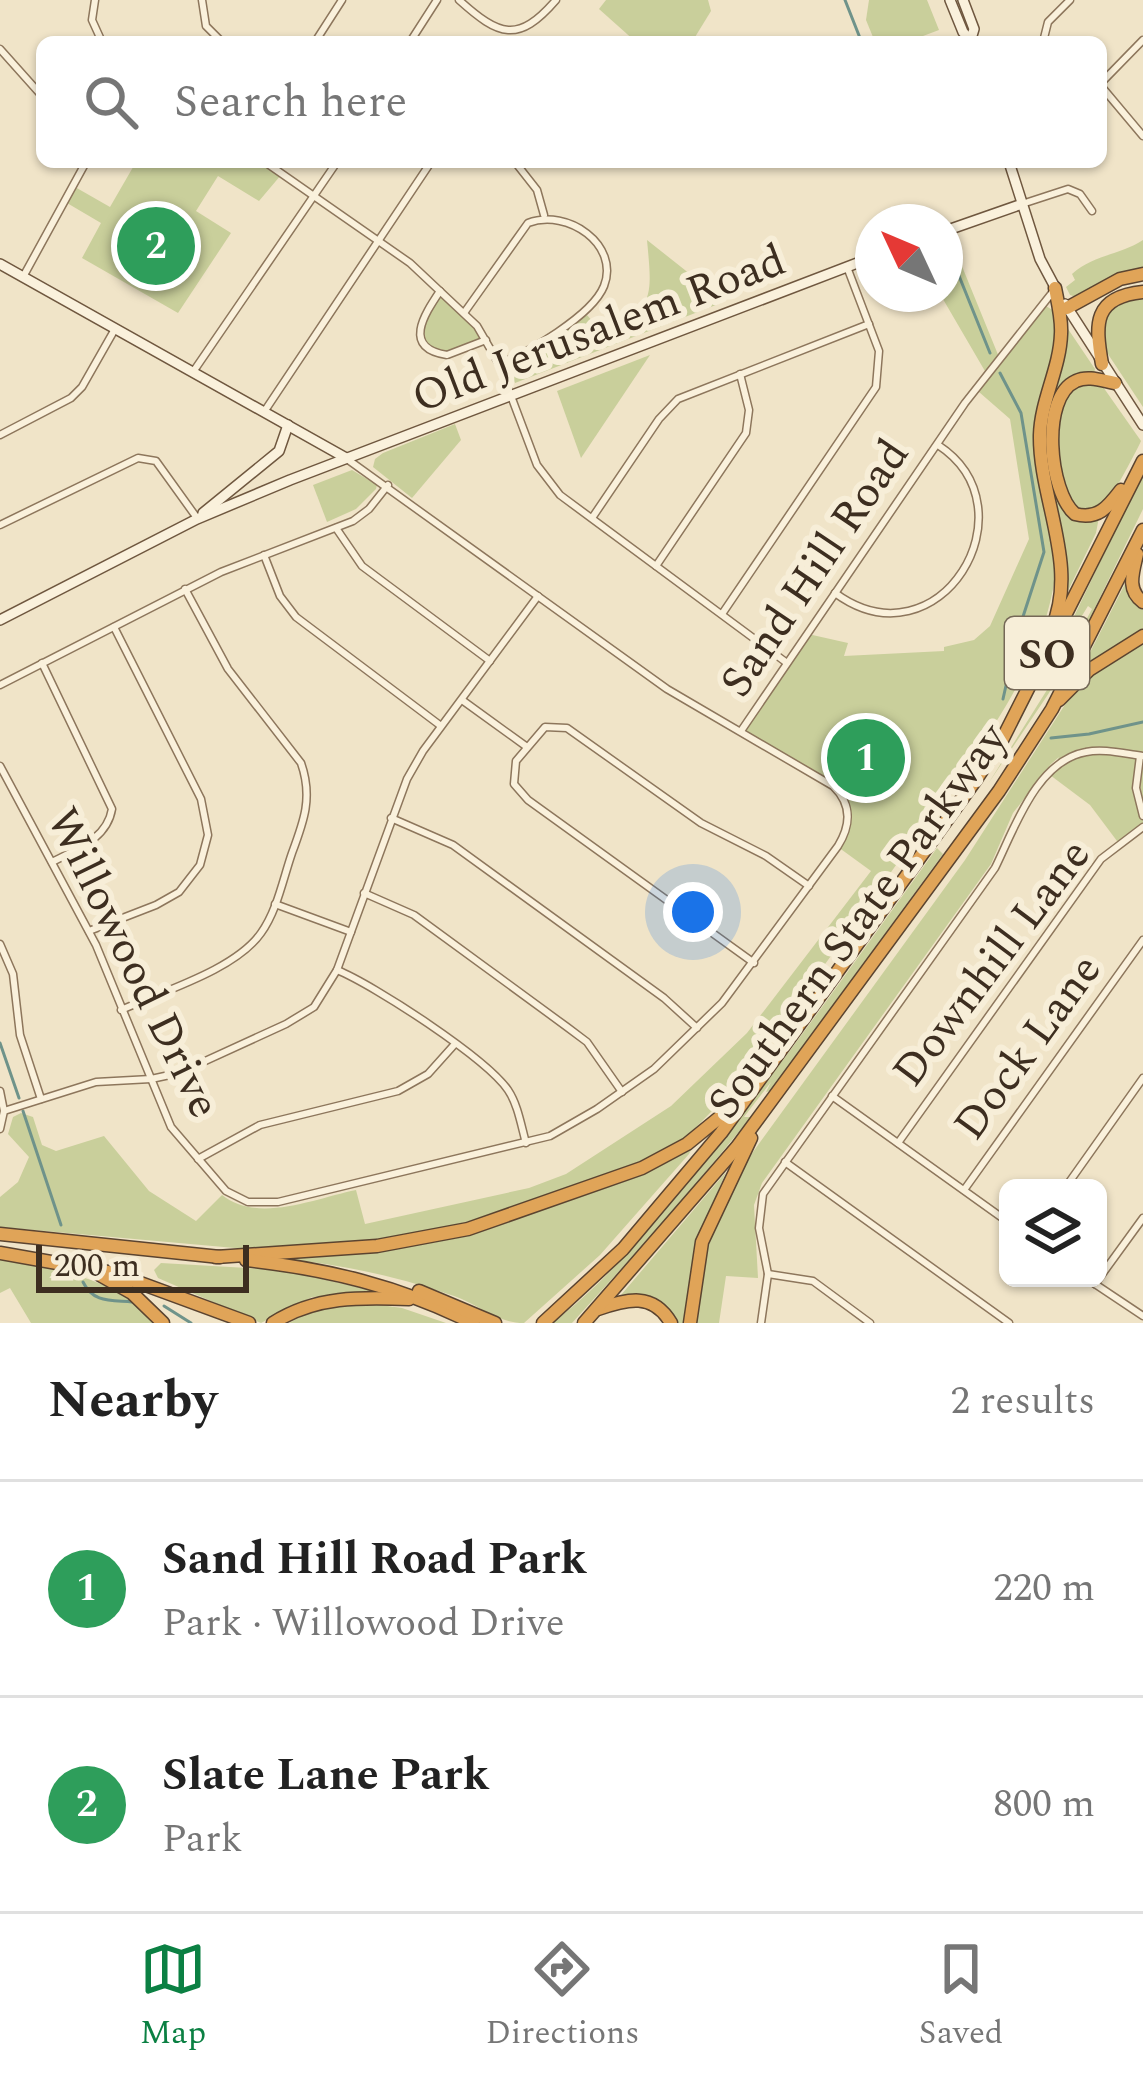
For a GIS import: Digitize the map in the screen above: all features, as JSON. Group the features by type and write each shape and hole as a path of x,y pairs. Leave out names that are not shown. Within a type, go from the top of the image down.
{"highway":[{"path":"1067,308 1098,289 1143,274"},
{"path":"1002,740 1056,618 1061,584 1040,438 1044,400 1061,335 1055,288"},
{"path":"1102,364 1096,331 1100,315 1113,300 1143,292"},
{"path":"1115,383 1075,381 1061,394 1054,419 1053,457 1063,501 1084,516 1105,510 1143,460"},
{"name":"Southern State Parkway","path":"543,1323 623,1249 756,1088 1002,740 1143,460"},
{"path":"1143,534 1131,577 1134,595 1143,602"},
{"name":"Southern State Parkway","path":"584,1323 768,1107 1000,791 1054,705 1143,534"},
{"path":"1054,705 1089,670 1143,636"},
{"path":"216,1257 392,1244 503,1218 664,1156 705,1131 756,1088"},
{"path":"690,1323 702,1242 768,1107"},
{"path":"0,1234 310,1268 440,1298 495,1323"},
{"path":"0,1253 83,1266 148,1283 249,1323"},
{"path":"83,1266 132,1293 163,1323"},
{"path":"379,1283 473,1323"},
{"path":"273,1323 291,1312 343,1299 422,1300"},
{"path":"597,1310 638,1299 661,1309 671,1323"}],"main road":[{"path":"950,0 968,36"},
{"path":"963,0 973,36"},
{"path":"1011,168 1040,259 1143,425"},
{"path":"963,225 1022,204"},
{"path":"0,264 346,458"},
{"name":"Old Jerusalem Road","path":"197,519 855,264"},
{"path":"0,620 197,519 279,451 288,425"}],"street":[{"path":"95,0 92,20 99,36"},
{"path":"202,0 206,26 216,36"},
{"path":"319,36 342,0"},
{"path":"414,36 437,0"},
{"path":"459,0 489,26 511,31 531,26 556,0"},
{"path":"1044,36 1048,22 1070,0"},
{"path":"1107,79 1143,40"},
{"path":"0,49 36,89"},
{"path":"1107,92 1143,136"},
{"path":"23,277 83,168"},
{"path":"273,168 410,262 487,340 544,477 787,663"},
{"path":"193,372 333,168"},
{"path":"264,412 427,168"},
{"path":"520,168 537,190 544,217"},
{"path":"1022,204 1068,188 1080,194 1092,211"},
{"path":"464,314 520,231 544,217 574,224 598,247 607,267 604,286 591,304 548,338 499,364"},
{"path":"722,614 874,393 880,363 847,267"},
{"name":"Sand Hill Road","path":"346,458 667,688 741,730 983,378 1055,288"},
{"path":"440,291 420,325 426,347 446,355 487,340"},
{"path":"592,518 670,406 688,394 868,324"},
{"path":"0,435 71,398 115,329"},
{"path":"656,566 746,433 749,410 740,374"},
{"path":"835,593 865,610 886,612 927,606 951,589 972,548 978,516 967,470 938,445"},
{"path":"0,525 137,458 156,461 197,519"},
{"path":"0,666 4,682 185,590 336,528 369,509 388,485"},
{"path":"336,528 362,566 490,661"},
{"path":"264,555 280,596 296,617 441,726"},
{"path":"122,1010 239,955 261,933 306,813 307,781 295,753 228,669 185,590"},
{"path":"4,1111 96,1082 178,1073 300,1017 325,994 407,778 538,596"},
{"path":"89,932 179,892 200,865 208,835 202,799 114,627"},
{"path":"42,663 112,809 100,835 52,862"},
{"path":"461,699 527,747"},
{"path":"754,962 518,791 513,773 527,747 545,727 567,728 701,823 766,856 808,886"},
{"name":"Willowood Drive","path":"0,766 89,932 163,1114 234,1196 248,1202 278,1202 550,1136 654,1069 697,1028 754,962 844,836 846,804 833,786 741,730"},
{"path":"761,1323 768,1274 759,1228 763,1194 994,868 1017,815 1055,767 1083,752 1142,756 1136,788 1143,816"},
{"path":"391,818 454,845 664,998 697,1028"},
{"name":"Downhill Lane","path":"898,1143 1101,859 1143,826"},
{"path":"364,893 414,915 577,1034 622,1092"},
{"path":"274,903 351,932"},
{"name":"Dock Lane","path":"964,1190 1143,940"},
{"path":"0,944 13,974 20,1034 40,1100"},
{"path":"337,970 374,986 505,1086 526,1143"},
{"path":"198,1159 260,1125 417,1082 454,1045"},
{"path":"1071,1179 1143,1078"},
{"path":"0,1090 4,1111 0,1129"},
{"path":"832,1096 999,1215"},
{"path":"784,1162 1009,1323"},
{"path":"1107,1268 1143,1218"},
{"path":"768,1274 813,1281 858,1319 870,1323"},
{"path":"1100,1287 1143,1316"}],"green space":[{"path":"606,0 708,0 711,11 696,36 629,36 599,9"},
{"path":"869,0 927,0 939,30 923,36 873,36 866,20"},
{"path":"133,168 272,168 281,175 259,201 218,176 196,211 231,233 178,313 82,258 101,223 67,203 75,187 110,207"},
{"path":"647,240 695,278 724,287 721,303 515,383 508,369 587,315 609,340 635,317 649,286"},
{"path":"1143,240 1143,269 1076,297 1070,295 1066,287 1075,280 1072,274"},
{"path":"963,269 1001,362 1046,306 1054,311 1054,343 1040,404 1036,455 1055,570 1032,655 999,718 872,899 731,1092 686,1137 650,1157 523,1206 387,1238 246,1249 0,1227 0,1197 18,1182 29,1157 8,1134 13,1117 21,1113 33,1117 42,1145 56,1151 104,1136 149,1191 196,1221 222,1195 252,1208 270,1208 356,1190 365,1224 529,1188 566,1174 671,1106 747,1033 871,871 838,847 848,827 840,791 742,730 808,634 848,643 844,656 944,651 944,647 974,640 990,626 1029,539 1010,419 979,392 989,378 950,312 963,312"},
{"path":"440,292 486,339 453,353 431,350 422,334 426,313"},
{"path":"1143,294 1143,407 1100,342 1111,309"},
{"path":"1068,329 1095,369 1069,378 1057,392 1048,427 1050,468 1071,515 1099,517 1065,597 1043,443 1048,399"},
{"path":"650,355 581,458 557,391"},
{"path":"1075,383 1101,384 1141,441 1107,502 1088,514 1075,509 1066,495 1057,452 1058,410 1062,396"},
{"path":"455,424 461,440 412,498 373,467 383,453"},
{"path":"352,470 377,485 376,489 356,509 327,522 313,485"},
{"path":"1143,472 1143,509 1088,622 1061,675 988,784 1092,609 1088,606 1048,671"},
{"path":"1126,582 1131,598 1143,608 1143,630 1081,670"},
{"path":"1143,639 1143,828 1120,845 1090,805 1050,775 1059,757 1051,764 1013,813 991,864 762,1183 754,1205 758,1278 726,1276 719,1323 695,1323 701,1263 729,1185 965,860 1066,703 1104,663"},
{"path":"937,848 943,854 770,1091 766,1092 771,1082 744,1117 751,1117 572,1323 552,1323 613,1268 702,1164"},
{"path":"695,1142 600,1255 524,1323 505,1320 413,1283 287,1259 437,1242 481,1230"},
{"path":"726,1172 694,1249 684,1323 674,1323 653,1299 621,1295"},
{"path":"0,1258 105,1286 159,1323 31,1323 10,1288 0,1293"},
{"path":"161,1263 284,1270 374,1291 312,1297 261,1323 158,1278 154,1270"},
{"path":"365,1303 402,1308 446,1323 289,1323 311,1311"}],"waterway":[{"path":"845,0 859,36"},
{"path":"963,286 990,353"},
{"path":"1000,373 1021,413 1044,552 1003,699"},
{"path":"1051,738 1143,722"},
{"path":"0,1043 19,1098"},
{"path":"23,1111 61,1225"},
{"path":"83,1282 97,1297 132,1302"},
{"path":"164,1306 191,1323"}],"place":[{"name":"Slate Lane Park","path":"156,246"},
{"name":"Sand Hill Road Park","path":"866,758"}]}
